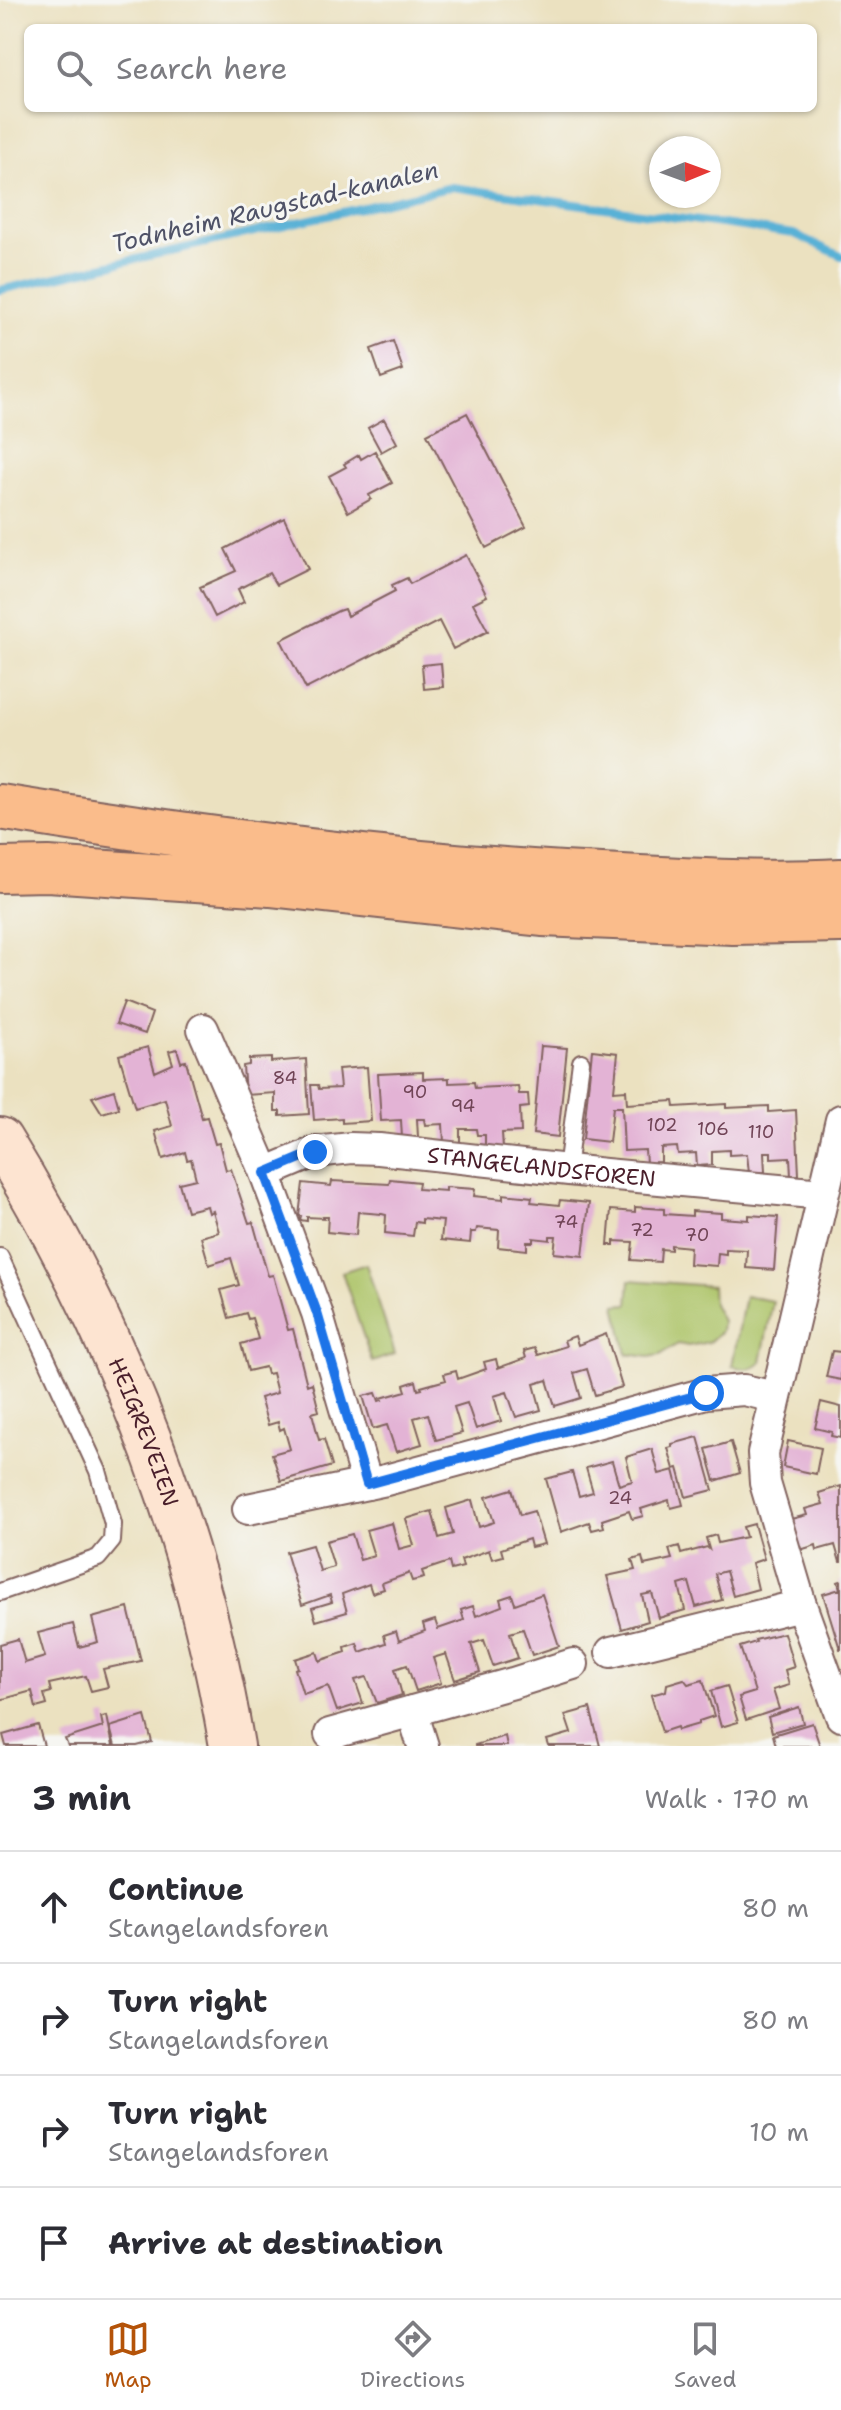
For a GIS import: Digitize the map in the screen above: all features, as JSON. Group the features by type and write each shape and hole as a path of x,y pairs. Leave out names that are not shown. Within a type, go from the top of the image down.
{"highway":[{"path":"0,807 273,847 532,873 778,885 841,881"},
{"path":"0,870 48,869 255,883 542,914 733,922 841,920"}],"main road":[{"name":"HEIGREVEIEN","path":"0,1140 63,1248 148,1433 180,1527 203,1610 232,1746"}],"street":[{"path":"203,1029 265,1173 317,1313 367,1484"},
{"path":"841,1120 763,1453 765,1483 801,1605 841,1716"},
{"name":"STANGELANDSFOREN","path":"265,1173 315,1152 379,1149 823,1194"},
{"path":"248,1509 367,1484 706,1393 744,1390 775,1397"},
{"path":"611,1652 801,1605"},
{"path":"330,1734 573,1664"},
{"path":"412,1711 423,1746"}],"lane":[{"path":"567,1169 581,1062"},
{"path":"0,1257 98,1471 113,1524 112,1541 98,1558 0,1592"}],"green space":[{"path":"366,1264 395,1354 372,1362 342,1272"},
{"path":"630,1280 712,1286 713,1304 722,1321 721,1331 709,1342 688,1346 678,1344 660,1355 627,1354 616,1305 628,1304"},
{"path":"745,1296 773,1301 761,1362 748,1368 732,1366"}],"building":[{"path":"393,341 403,370 381,378 371,349"},
{"path":"467,413 526,527 486,548 427,434"},
{"path":"384,419 397,443 381,452 368,428"},
{"path":"375,451 392,483 369,495 371,499 348,512 329,476 359,455 361,459"},
{"path":"284,518 308,569 276,585 269,573 238,589 244,602 215,617 200,587 236,571 225,549"},
{"path":"466,555 487,596 473,603 488,631 453,649 439,621 306,689 281,640 338,611 344,609 347,616 395,591 392,585 407,578 410,584"},
{"path":"441,663 443,687 424,689 422,665"},
{"path":"124,1002 152,1013 145,1034 116,1024"},
{"path":"541,1046 567,1048 558,1137 533,1134"},
{"path":"148,1047 155,1072 173,1064 169,1051 177,1049 181,1062 186,1061 202,1118 207,1117 215,1144 219,1143 226,1170 231,1169 249,1223 253,1222 268,1276 273,1275 288,1330 293,1329 307,1385 312,1383 319,1411 312,1413 319,1440 324,1439 332,1466 281,1481 272,1454 290,1449 284,1428 280,1430 278,1422 268,1425 260,1398 277,1393 272,1373 267,1374 265,1367 248,1371 241,1344 258,1339 252,1318 248,1319 246,1313 229,1318 221,1290 239,1285 231,1258 209,1265 201,1237 219,1232 213,1211 209,1213 207,1206 187,1211 179,1183 196,1179 191,1159 187,1160 185,1152 163,1159 155,1131 172,1126 165,1099 135,1108 119,1055"},
{"path":"592,1050 618,1053 614,1091 626,1090 627,1104 674,1101 675,1107 726,1104 726,1108 769,1106 769,1112 796,1110 799,1175 791,1176 790,1157 771,1158 771,1152 764,1152 765,1172 749,1173 747,1154 729,1155 729,1150 712,1151 712,1165 697,1166 696,1153 678,1154 677,1147 661,1148 661,1162 646,1163 645,1150 624,1151 622,1107 613,1107 609,1142 583,1139"},
{"path":"271,1058 271,1062 306,1059 309,1114 280,1116 280,1111 275,1111 275,1093 245,1095 243,1066 249,1065 249,1059"},
{"path":"367,1067 371,1121 342,1123 342,1118 314,1120 311,1085 318,1085 319,1089 340,1088 338,1069"},
{"path":"423,1072 423,1079 449,1078 449,1083 474,1082 475,1088 518,1086 519,1094 528,1094 529,1107 520,1108 521,1132 502,1133 503,1149 485,1150 485,1135 477,1135 476,1129 460,1129 460,1143 444,1143 443,1124 425,1125 424,1119 417,1119 418,1137 402,1138 401,1120 381,1121 378,1074"},
{"path":"114,1090 119,1108 102,1113 92,1097"},
{"path":"390,1179 419,1182 418,1189 475,1189 474,1196 503,1199 503,1194 532,1197 531,1202 559,1205 560,1200 589,1203 583,1256 554,1253 556,1236 550,1236 550,1240 533,1238 533,1242 527,1242 527,1250 498,1247 499,1230 477,1228 476,1232 471,1232 470,1243 441,1240 443,1221 422,1219 422,1223 415,1222 413,1236 385,1233 386,1215 382,1214 358,1212 356,1235 327,1232 328,1216 300,1220 303,1183 331,1186 332,1181 389,1184"},
{"path":"635,1207 664,1209 664,1214 692,1216 692,1211 721,1213 721,1218 749,1220 749,1215 778,1217 774,1270 746,1268 747,1250 726,1249 726,1254 718,1253 717,1266 689,1264 690,1247 671,1245 671,1250 661,1249 660,1262 631,1260 633,1242 614,1241 614,1245 608,1245 611,1210 635,1212"},
{"path":"606,1334 622,1387 595,1395 587,1369 574,1373 581,1398 555,1406 547,1380 534,1384 541,1410 516,1417 507,1392 494,1396 501,1421 476,1429 467,1403 454,1407 462,1433 436,1440 428,1414 414,1418 422,1444 396,1452 387,1425 373,1429 363,1396 376,1393 379,1401 406,1391 404,1385 416,1381 418,1390 446,1380 444,1374 456,1371 458,1379 486,1369 484,1362 496,1359 498,1368 526,1358 524,1351 535,1348 538,1355 566,1346 564,1340 575,1336 578,1345"},
{"path":"832,1351 841,1352 841,1380 826,1377"},
{"path":"821,1402 841,1407 841,1438 815,1428"},
{"path":"698,1437 713,1490 686,1497 678,1468 674,1469 668,1448"},
{"path":"788,1441 821,1448 816,1474 783,1467"},
{"path":"731,1442 740,1473 715,1481 706,1449"},
{"path":"652,1449 659,1474 674,1470 683,1505 671,1508 669,1500 641,1509 643,1516 632,1519 629,1511 602,1520 604,1527 592,1530 589,1522 561,1532 546,1479 572,1472 579,1496 593,1492 586,1468 612,1461 619,1485 632,1481 626,1457"},
{"path":"841,1486 841,1562 835,1545 817,1550 816,1545 800,1550 791,1519 807,1515 805,1509 823,1504 819,1493"},
{"path":"512,1489 520,1515 534,1511 544,1544 531,1547 529,1539 501,1549 503,1556 492,1559 489,1550 461,1560 463,1567 451,1570 449,1562 422,1571 424,1578 412,1581 409,1573 382,1583 384,1589 372,1593 369,1584 342,1594 347,1612 316,1621 312,1608 332,1602 330,1595 302,1605 286,1552 312,1545 320,1571 334,1567 326,1541 352,1534 360,1560 374,1556 366,1530 392,1523 399,1549 414,1545 406,1519 432,1511 439,1538 453,1534 446,1508 472,1500 479,1527 494,1522 486,1497"},
{"path":"754,1524 764,1559 752,1563 758,1589 733,1596 726,1571 715,1574 722,1600 696,1607 689,1582 679,1585 685,1610 659,1618 652,1593 642,1595 648,1621 622,1629 607,1576 635,1570 632,1560 642,1557 644,1565 672,1559 669,1549 679,1546 681,1554 709,1549 706,1538 716,1535 718,1543 746,1537 743,1527"},
{"path":"841,1581 840,1649 823,1594 840,1589 838,1582"},
{"path":"542,1594 559,1646 532,1655 523,1629 510,1633 518,1658 493,1666 484,1640 471,1644 480,1672 455,1680 446,1654 433,1658 441,1683 416,1691 407,1665 395,1669 402,1695 377,1703 367,1677 355,1680 363,1703 337,1711 328,1686 303,1694 295,1659 317,1652 320,1661 346,1652 345,1647 357,1643 360,1652 386,1643 384,1635 396,1631 399,1641 425,1631 423,1624 435,1620 438,1629 464,1620 461,1610 473,1606 476,1616 502,1606 500,1599 512,1595 515,1604"},
{"path":"128,1608 141,1661 103,1669 108,1687 91,1691 86,1676 49,1684 51,1692 44,1694 47,1705 36,1708 32,1691 0,1700 0,1644 18,1639 25,1663 45,1657 38,1633 73,1624 79,1647 98,1642 92,1618"},
{"path":"784,1633 794,1667 785,1670 789,1685 773,1690 779,1709 746,1720 739,1697 755,1692 740,1647"},
{"path":"684,1679 688,1684 703,1680 714,1716 699,1721 699,1724 662,1732 651,1695 666,1691 667,1684"},
{"path":"727,1686 738,1722 721,1727 711,1691"},
{"path":"799,1707 803,1723 772,1732 768,1717"},
{"path":"590,1708 600,1746 549,1746 547,1740 571,1733 565,1715"},
{"path":"107,1716 113,1746 68,1746 65,1739 103,1727 101,1717"},
{"path":"145,1716 152,1742 115,1746 110,1727"},
{"path":"812,1723 820,1746 776,1746 773,1735"},
{"path":"38,1725 44,1746 6,1746 3,1735"},
{"path":"505,1736 507,1746 475,1746 475,1745"}],"waterway":[{"name":"Todnheim Raugstad-kanalen","path":"0,290 452,187 794,234 841,256"}],"route":[{"path":"315,1152 265,1173 317,1313 367,1484 706,1393"}]}
